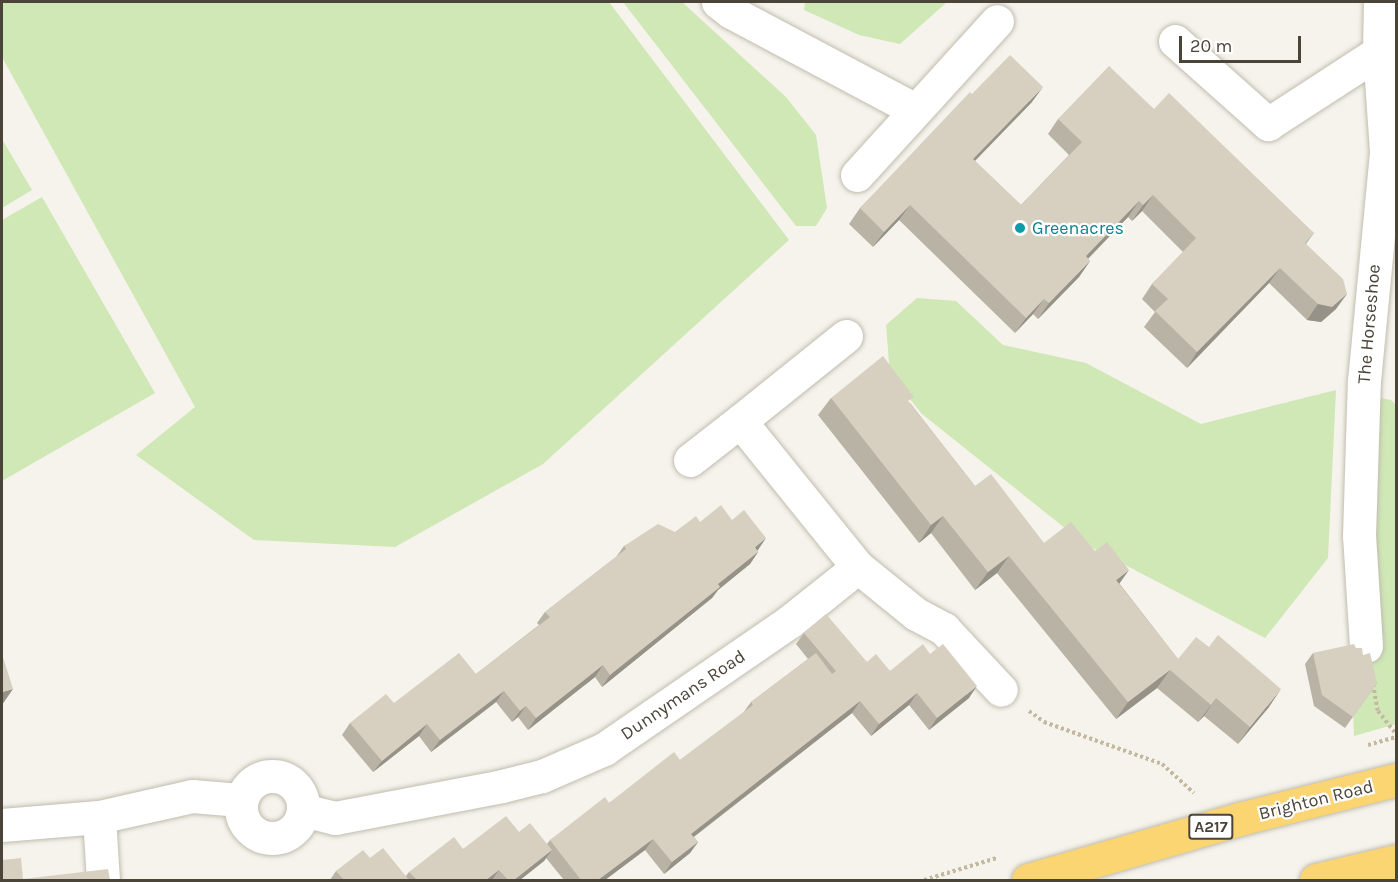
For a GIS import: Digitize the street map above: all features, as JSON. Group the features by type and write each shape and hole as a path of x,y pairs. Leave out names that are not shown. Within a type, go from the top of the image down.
{"highway":[{"name":"Brighton Road","path":"1028,880 1239,819 1396,780"},
{"path":"1316,880 1396,861"}],"street":[{"path":"718,2 731,12 915,110"},
{"name":"The Horseshoe","path":"1366,646 1359,536 1364,381 1385,261 1386,151 1379,52 1380,2"},
{"path":"857,175 997,21"},
{"path":"1175,42 1268,124 1379,52"},
{"path":"690,460 846,336"},
{"path":"740,421 858,567 916,615 944,629 1001,690"},
{"name":"Dunnymans Road","path":"303,810 335,818 502,786 542,776 604,749 789,622 858,567"},
{"path":"277,777 291,781 299,794 303,810 300,821 292,832 277,836 261,836 242,814 240,800 247,787 256,780 277,777"},
{"path":"2,825 99,817 192,796 240,800"},
{"path":"99,817 103,880"}],"path":[{"path":"1366,646 1378,711 1396,735 1377,743"},
{"path":"1001,690 1044,722 1162,764 1198,796 1239,819"}],"green space":[{"path":"2,2 609,2 789,240 543,464 395,547 254,540 136,455 195,407 2,57"},
{"path":"623,2 682,2 786,97 816,135 827,208 816,226 796,226"},
{"path":"805,2 947,2 900,44 859,35 804,10"},
{"path":"2,139 32,190 2,208"},
{"path":"42,197 155,393 2,481 2,220"},
{"path":"917,298 956,301 1003,345 1086,363 1201,424 1336,390 1328,558 1265,638 1085,544 922,414 890,374 886,325"},
{"path":"1355,394 1391,400 1396,405 1396,724 1354,736 1347,560"}],"building":[{"name":"Greenacres","path":"1010,55 1043,87 973,159 1021,205 1082,142 1058,119 1109,66 1154,109 1169,93 1314,233 1305,243 1343,279 1347,294 1332,307 1318,304 1280,268 1197,352 1155,311 1168,299 1152,284 1196,238 1153,195 1143,205 1139,201 1086,256 1090,261 1049,303 1044,299 1026,318 910,205 884,232 860,208 970,92 972,94"},
{"path":"883,356 914,397 908,401 975,486 991,474 1044,543 1071,522 1095,551 1107,542 1129,570 1116,580 1178,659 1196,637 1209,647 1218,635 1281,689 1250,727 1216,698 1211,705 1170,670 1128,702 1009,556 988,572 943,516 931,525 831,398"},
{"path":"721,505 732,520 744,510 766,538 755,547 758,552 718,584 720,587 610,675 603,665 536,718 526,706 520,711 504,691 440,740 427,724 382,761 350,723 386,694 394,703 459,653 476,674 550,617 545,612 626,549 624,546 658,524 675,532 696,516 700,522"},
{"path":"826,614 867,662 876,654 890,671 923,644 930,654 943,644 977,686 937,718 917,693 879,724 860,701 691,834 698,842 672,862 653,839 598,880 581,880 550,840 605,797 609,803 674,752 680,760 753,705 751,702 816,653 832,674 836,671 804,633"},
{"path":"1354,644 1356,648 1362,648 1363,655 1370,653 1377,683 1353,717 1322,695 1313,653"},
{"path":"2,654 13,689 2,692"},
{"path":"506,816 519,832 530,823 552,850 514,880 508,880 499,870 486,880 417,880 409,872 454,837 463,849"},
{"path":"383,848 409,880 344,880 336,871 363,850 370,858"},
{"path":"21,858 23,879 108,869 110,880 2,880 2,860"}],"place":[{"name":"Greenacres","path":"1020,228"}]}
